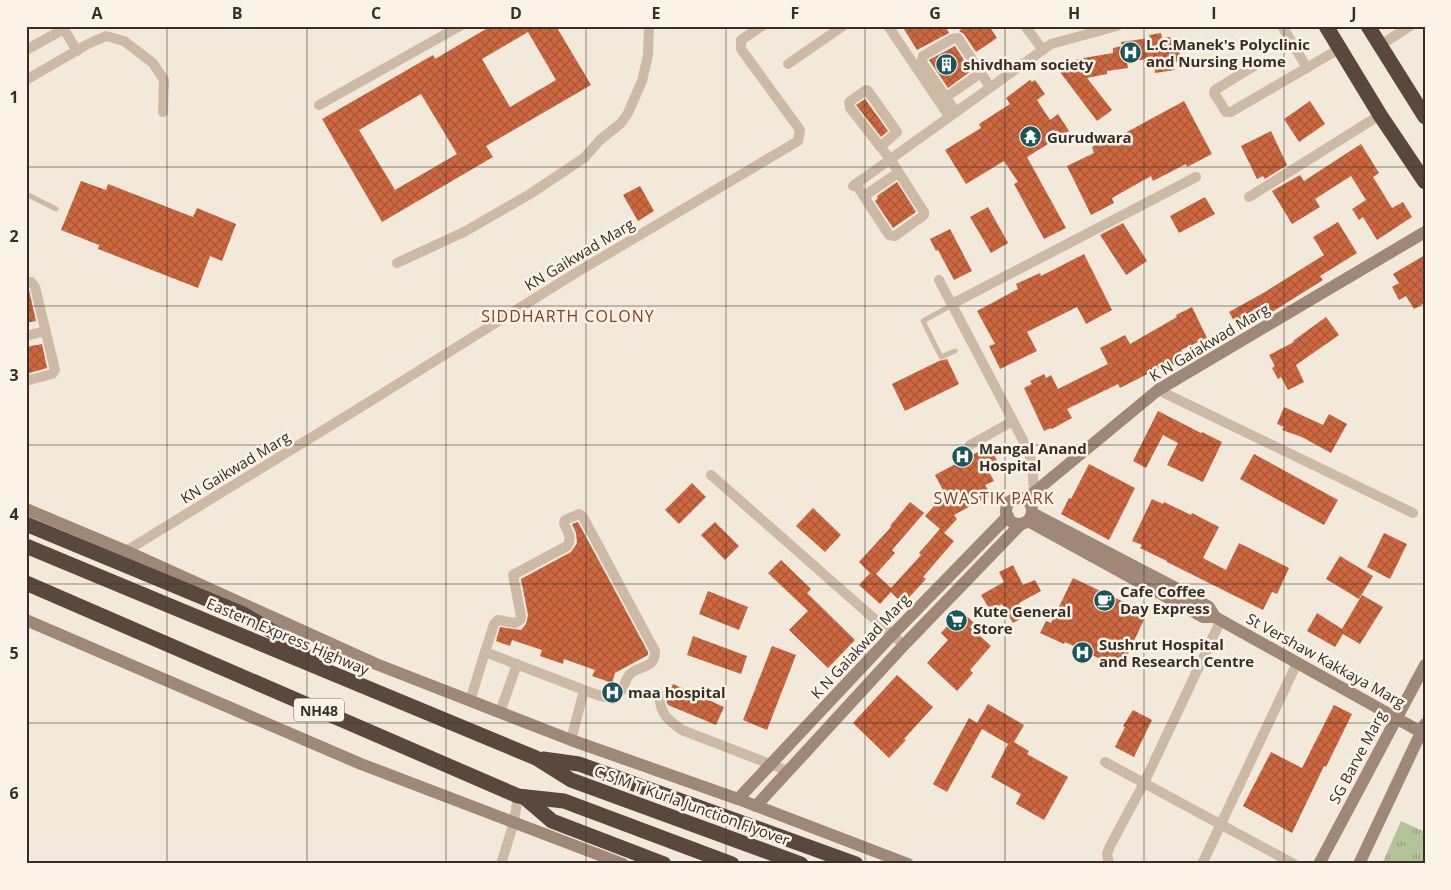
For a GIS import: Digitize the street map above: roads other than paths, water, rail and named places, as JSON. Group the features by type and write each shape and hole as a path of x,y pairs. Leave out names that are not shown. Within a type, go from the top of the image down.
{"highway":[{"path":"1326,26 1380,116 1425,182"},
{"path":"1368,26 1425,116"},
{"path":"26,524 243,614 292,643 320,668"},
{"name":"Eastern Express Highway","path":"26,546 536,758"},
{"name":"NH48","path":"26,583 521,796 564,801 732,864"},
{"path":"536,758 579,764 856,864"},
{"name":"C S M T Kurla Junction Flyover","path":"536,758 571,780 801,864"},
{"path":"521,796 552,821 664,864"}],"street":[{"path":"319,104 460,26"},
{"path":"397,263 464,232 530,194 584,158 600,140 621,123 628,113 642,81 648,56 648,26"},
{"name":"KN Gaikwad Marg","path":"126,551 361,408 574,274 798,141 800,130 741,49 741,40 762,26"},
{"path":"788,64 829,30 843,26"},
{"path":"888,26 953,114"},
{"path":"1025,26 1043,50"},
{"path":"880,146 896,132 866,90 848,104 880,146 890,159 924,212 924,215 895,236 889,235 864,196 854,185 890,159 953,114 990,87 1052,44 1116,26"},
{"path":"1282,26 1307,68"},
{"path":"1380,46 1410,26"},
{"path":"26,50 64,27 77,51"},
{"path":"26,80 106,36 124,41 152,64 164,80 163,112"},
{"path":"953,114 946,97 923,64 923,56 955,37 958,38 990,87"},
{"path":"1257,64 1214,90 1226,112 1231,112 1339,49"},
{"path":"946,97 981,73"},
{"path":"1249,197 1380,116"},
{"path":"864,196 898,173"},
{"path":"952,304 1196,177"},
{"name":"K N Gaiakwad Marg","path":"1030,496 1158,390 1425,232"},
{"path":"756,806 904,645 1027,519 1031,506 1032,462 1013,421 939,280"},
{"path":"26,283 31,282 35,287 54,373 26,381"},
{"path":"26,336 45,331"},
{"path":"1158,390 1413,513"},
{"path":"970,445 1013,421"},
{"path":"711,475 904,645"},
{"path":"1027,519 1013,522 1008,516 1008,507 1013,500 1030,496"},
{"path":"26,509 126,551 333,646 572,740 738,799 908,864"},
{"path":"470,701 485,652 494,624 498,620 515,623 520,620 521,616 513,574 567,546 570,541 570,535 564,523 565,520 579,514 583,517 655,651 655,658 650,664 632,672 620,692 608,697 584,690 485,652"},
{"name":"K N Gaiakwad Marg","path":"738,799 892,635 1008,516"},
{"name":"St Vershaw Kakkaya Marg","path":"1027,519 1087,548 1173,594 1203,617 1218,619 1396,718 1423,728"},
{"path":"1109,864 1107,854 1110,846 1144,783 1218,619"},
{"path":"26,620 361,764 623,864"},
{"path":"1202,864 1298,663"},
{"path":"500,712 517,664"},
{"name":"SG Barve Marg","path":"1319,864 1425,665"},
{"path":"847,683 859,694"},
{"path":"572,740 584,690"},
{"path":"658,693 662,712 682,730 788,771"},
{"path":"1359,864 1423,728"},
{"path":"1105,762 1294,864"},
{"path":"501,864 521,796"}],"lane":[{"path":"26,194 56,209"},
{"path":"952,304 923,321 941,357 955,351"}],"place":[{"name":"L.C.Manek's Polyclinic and Nursing Home","path":"1130,53"},
{"name":"shivdham society","path":"947,64"},
{"name":"Gurudwara","path":"1031,137"},
{"name":"Mangal Anand Hospital","path":"963,457"},
{"name":"Cafe Coffee Day Express","path":"1104,600"},
{"name":"Kute General Store","path":"957,620"},
{"name":"Sushrut Hospital and Research Centre","path":"1083,653"},
{"name":"maa hospital","path":"612,692"}],"district":[{"name":"SIDDHARTH COLONY","path":"568,316"},
{"name":"SWASTIK PARK","path":"994,498"}]}
